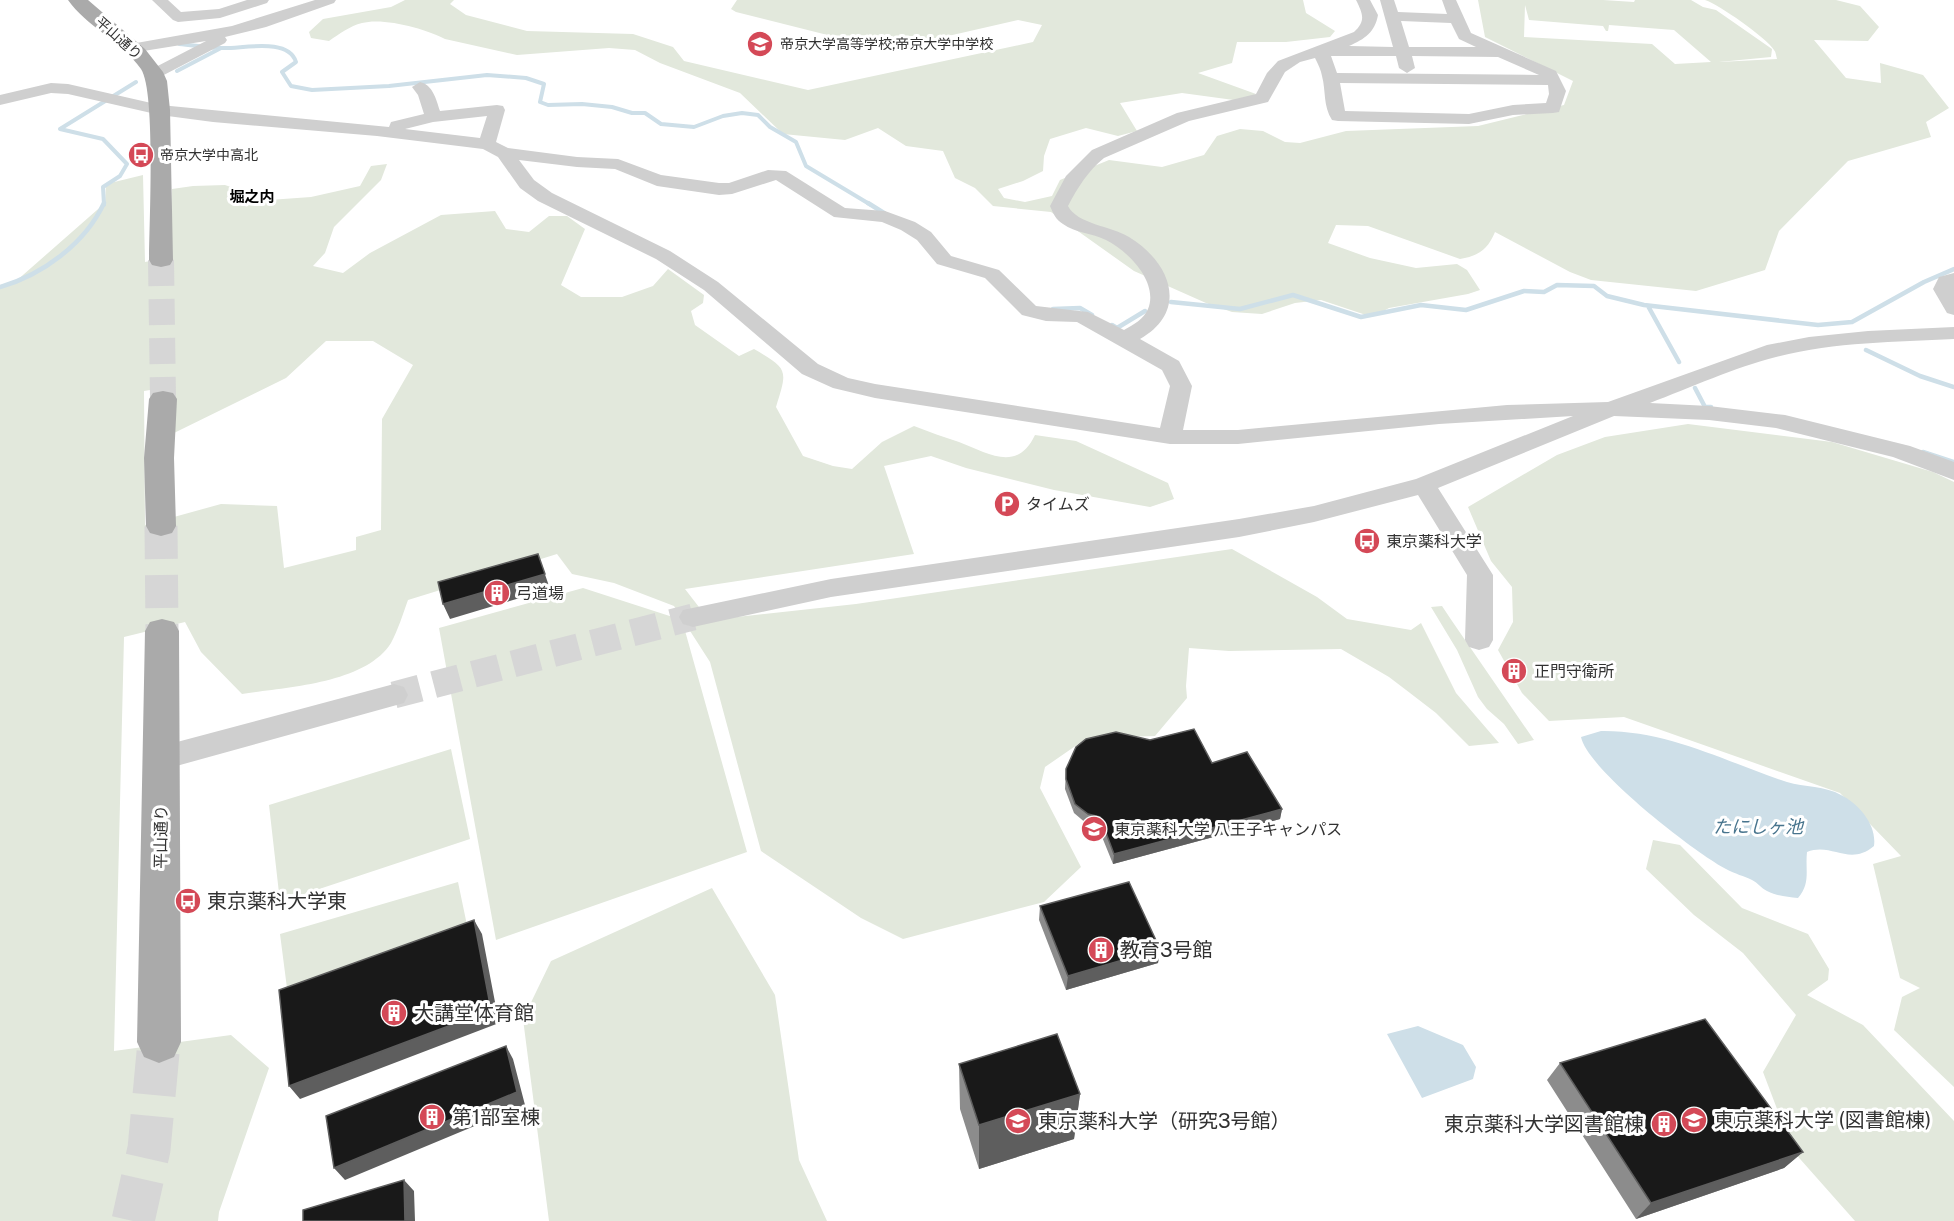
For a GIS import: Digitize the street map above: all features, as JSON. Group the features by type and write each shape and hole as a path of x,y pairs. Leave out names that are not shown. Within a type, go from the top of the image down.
{"main road":[{"name":"平山通り","path":"77,0 131,48 143,81"},
{"path":"143,81 160,110 161,260"},
{"path":"161,526 159,458 163,399"},
{"name":"平山通り","path":"159,1042 162,631"}],"street":[{"path":"159,0 178,17 220,14 235,4 262,0"},
{"path":"131,48 158,41 218,34 255,25 329,0"},
{"path":"1125,339 1141,331 1154,317 1161,302 1157,280 1149,265 1129,246 1105,232 1073,223 1061,214 1059,206 1073,180 1088,162 1121,143 1183,117 1262,98 1267,94 1273,75 1285,63 1361,34 1368,26 1371,17 1363,0"},
{"path":"1321,51 1331,78 1332,96 1338,116 1469,119 1494,116 1514,110 1553,108 1559,92 1550,74 1464,36 1449,0"},
{"path":"1427,117 1401,51 1389,8 1457,19"},
{"path":"111,97 167,70 208,46 241,34"},
{"path":"1321,51 1501,52"},
{"path":"1331,78 1554,80"},
{"path":"1479,80 1494,116"},
{"path":"420,87 426,94 433,117"},
{"path":"0,100 51,88 111,97 160,110 298,126 377,131 576,162 618,164 657,180 719,189 742,186 768,175 780,175 841,213 885,217 908,226 924,236 944,260 992,274 1029,311 1046,315 1081,316 1171,366 1182,386 1170,437"},
{"path":"377,131 433,117 497,110 495,149 526,184 545,197 663,255 711,286 810,369 841,383 875,391 1170,437 1238,437 1478,413 1609,410 1729,415 1779,421 1899,451 1954,472"},
{"path":"1954,279 1946,281 1943,289 1954,309"},
{"path":"693,617 831,588 1239,528 1354,504 1424,484 1609,410 1767,352 1809,343 1868,337 1954,333"},
{"path":"1424,484 1470,559"},
{"path":"162,758 394,695"}],"shaded area":[{"path":"405,0 454,0 450,4 466,15 527,31 633,34 673,47 684,61 808,90 1033,42 1042,25 1018,20 887,50 736,12 731,9 737,0 1303,0 1306,13 1335,31 1330,37 1286,42 1237,42 1232,63 1198,73 1256,94 1241,101 1182,93 1120,103 1137,131 1118,136 1086,128 1050,139 1044,156 1043,171 1023,181 998,189 1004,198 1025,202 1052,196 1060,180 1109,160 1162,167 1204,155 1217,136 1240,129 1263,131 1285,142 1300,143 1346,131 1478,126 1564,105 1573,81 1485,37 1478,0 1634,2 1635,0 1691,0 1703,7 1716,10 1772,49 1771,57 1719,62 1777,59 1775,51 1753,30 1731,14 1705,0 1836,0 1860,6 1879,27 1868,41 1814,40 1846,78 1881,83 1880,63 1923,75 1949,108 1926,122 1931,137 1848,161 1779,231 1765,270 1696,291 1591,280 1570,272 1495,232 1482,251 1460,259 1368,226 1336,225 1328,243 1370,258 1416,268 1457,264 1467,270 1480,290 1389,308 1372,317 1321,300 1295,303 1262,314 1232,312 1134,271 1051,212 993,206 975,188 955,178 943,151 906,146 878,128 845,140 783,134 740,93 660,63 635,50 609,48 517,55 445,39 405,25 381,22 358,24 329,41 311,38 309,32 323,19 391,7","holes":["1525,5 1529,20 1603,26 1606,31 1609,25 1674,30 1711,62 1675,64 1652,44 1524,37"]},
{"path":"387,164 381,180 334,227 325,253 313,266 343,273 370,253 441,215 495,211 506,229 529,232 549,216 567,216 585,229 561,285 581,297 622,297 653,286 668,269 704,295 703,303 691,311 695,325 739,356 754,349 779,366 783,377 776,407 803,456 833,466 852,469 882,442 914,426 1001,457 1020,454 1028,447 1035,435 1076,441 1168,483 1174,499 1150,507 1054,490 966,468 931,456 884,466 914,554 685,589 709,620 856,604 1232,549 1317,597 1347,619 1411,630 1421,623 1456,693 1499,743 1469,746 1436,713 1389,677 1341,649 1229,651 1189,648 1187,698 1155,736 1087,738 1045,767 1040,788 1081,867 1044,902 903,939 861,918 761,851 710,662 674,606 614,583 572,574 557,554 408,600 391,643 379,657 344,675 302,686 242,694 201,652 185,622 124,637 114,1051 231,1035 269,1068 219,1212 218,1221 0,1221 0,285 15,282 105,203 106,184 143,175 145,262 170,257 172,189 225,185 269,200 311,197 360,186 371,166","holes":["326,341 373,341 413,365 382,419 381,530 356,537 356,550 284,568 277,506 221,504 145,525 144,391 174,386 174,433 286,378"]},
{"path":"1688,424 1832,442 1933,472 1954,482 1954,1087 1894,1030 1902,997 1920,988 1900,978 1873,864 1901,856 1840,793 1624,717 1549,721 1522,693 1498,650 1513,622 1512,587 1491,561 1468,507 1557,455 1605,437"},
{"path":"583,588 682,620 747,852 496,940 439,628"},
{"path":"1442,606 1534,740 1518,744 1504,724 1487,709 1478,697 1457,650 1431,607"},
{"path":"451,749 470,839 280,902 269,805"},
{"path":"1653,840 1680,845 1742,908 1808,934 1829,969 1828,980 1807,995 1863,1025 1954,1121 1954,1221 1855,1221 1793,1151 1763,1072 1796,1015 1743,953 1694,915 1646,869"},
{"path":"458,882 468,930 288,996 280,934"},
{"path":"712,888 775,995 799,1160 827,1221 549,1221 523,1019 551,961"}],"water":[{"name":"たにしヶ池","path":"1601,731 1626,732 1673,741 1787,782 1835,792 1848,799 1865,816 1873,830 1874,846 1865,852 1856,854 1825,850 1807,852 1806,882 1798,898 1771,893 1752,880 1729,871 1711,860 1644,809 1622,789 1602,769 1588,751 1581,737"},
{"path":"1418,1026 1463,1045 1476,1067 1473,1079 1422,1098 1387,1034"}],"building":[{"path":"538,554 545,574 443,604 438,582"},
{"path":"1194,729 1212,763 1247,752 1282,809 1114,854 1100,817 1088,814 1075,804 1066,779 1066,769 1076,747 1086,739 1116,732 1150,740"},
{"name":"教育3号館","path":"1129,882 1160,949 1068,976 1040,906"},
{"name":"大講堂体育館","path":"474,920 491,1010 289,1086 279,990"},
{"name":"東京薬科大学図書館棟","path":"1705,1019 1803,1152 1651,1203 1560,1063"},
{"path":"1057,1034 1080,1094 979,1125 959,1064"},
{"name":"第1部室棟","path":"506,1046 517,1092 334,1168 326,1116"},
{"path":"404,1180 405,1221 303,1221 303,1210"}],"waterway":[{"path":"179,44 221,48"},
{"path":"221,48 264,46 284,49 296,62 282,72 291,86 312,90 389,86 487,75 526,78 544,84 540,102 548,105 582,104 612,107 632,113 645,113 661,124 694,127 723,116 742,113 758,115 770,127 796,142 806,166 871,205"},
{"path":"177,71 221,48"},
{"path":"104,203 103,187 120,176 127,164 103,139 60,129 136,82"},
{"path":"0,287 31,275 61,256 86,232 104,203"},
{"path":"868,203 884,213"},
{"path":"1171,302 1240,309 1293,295 1361,317 1421,305 1466,310 1524,291 1544,292 1557,285 1594,286 1607,296 1644,305 1818,325 1852,322 1924,282 1954,269"},
{"path":"1648,306 1679,362"},
{"path":"1053,309 1080,308 1092,315"},
{"path":"1112,325 1117,328 1145,311"},
{"path":"1866,350 1920,376 1954,387"},
{"path":"1695,388 1705,407 1711,407"},
{"path":"1923,452 1954,462"}],"tunnel":[{"path":"161,260 163,399"},
{"path":"161,526 162,631"},
{"path":"394,695 693,617"},
{"path":"133,1221 149,1149 159,1042"}],"place":[{"name":"帝京大学高等学校;帝京大学中学校","path":"760,44"},
{"name":"帝京大学中高北","path":"141,155"},
{"name":"タイムズ","path":"1007,504"},
{"name":"東京薬科大学","path":"1367,541"},
{"name":"弓道場","path":"497,593"},
{"name":"正門守衛所","path":"1514,671"},
{"name":"東京薬科大学 八王子キャンパス","path":"1094,829"},
{"name":"東京薬科大学東","path":"188,901"},
{"name":"教育3号館","path":"1101,950"},
{"name":"大講堂体育館","path":"394,1013"},
{"name":"第1部室棟","path":"432,1117"},
{"name":"東京薬科大学 (図書館棟)","path":"1694,1120"},
{"name":"東京薬科大学（研究3号館）","path":"1018,1121"},
{"name":"東京薬科大学図書館棟","path":"1664,1124"}],"district":[{"name":"堀之内","path":"252,196"}]}
